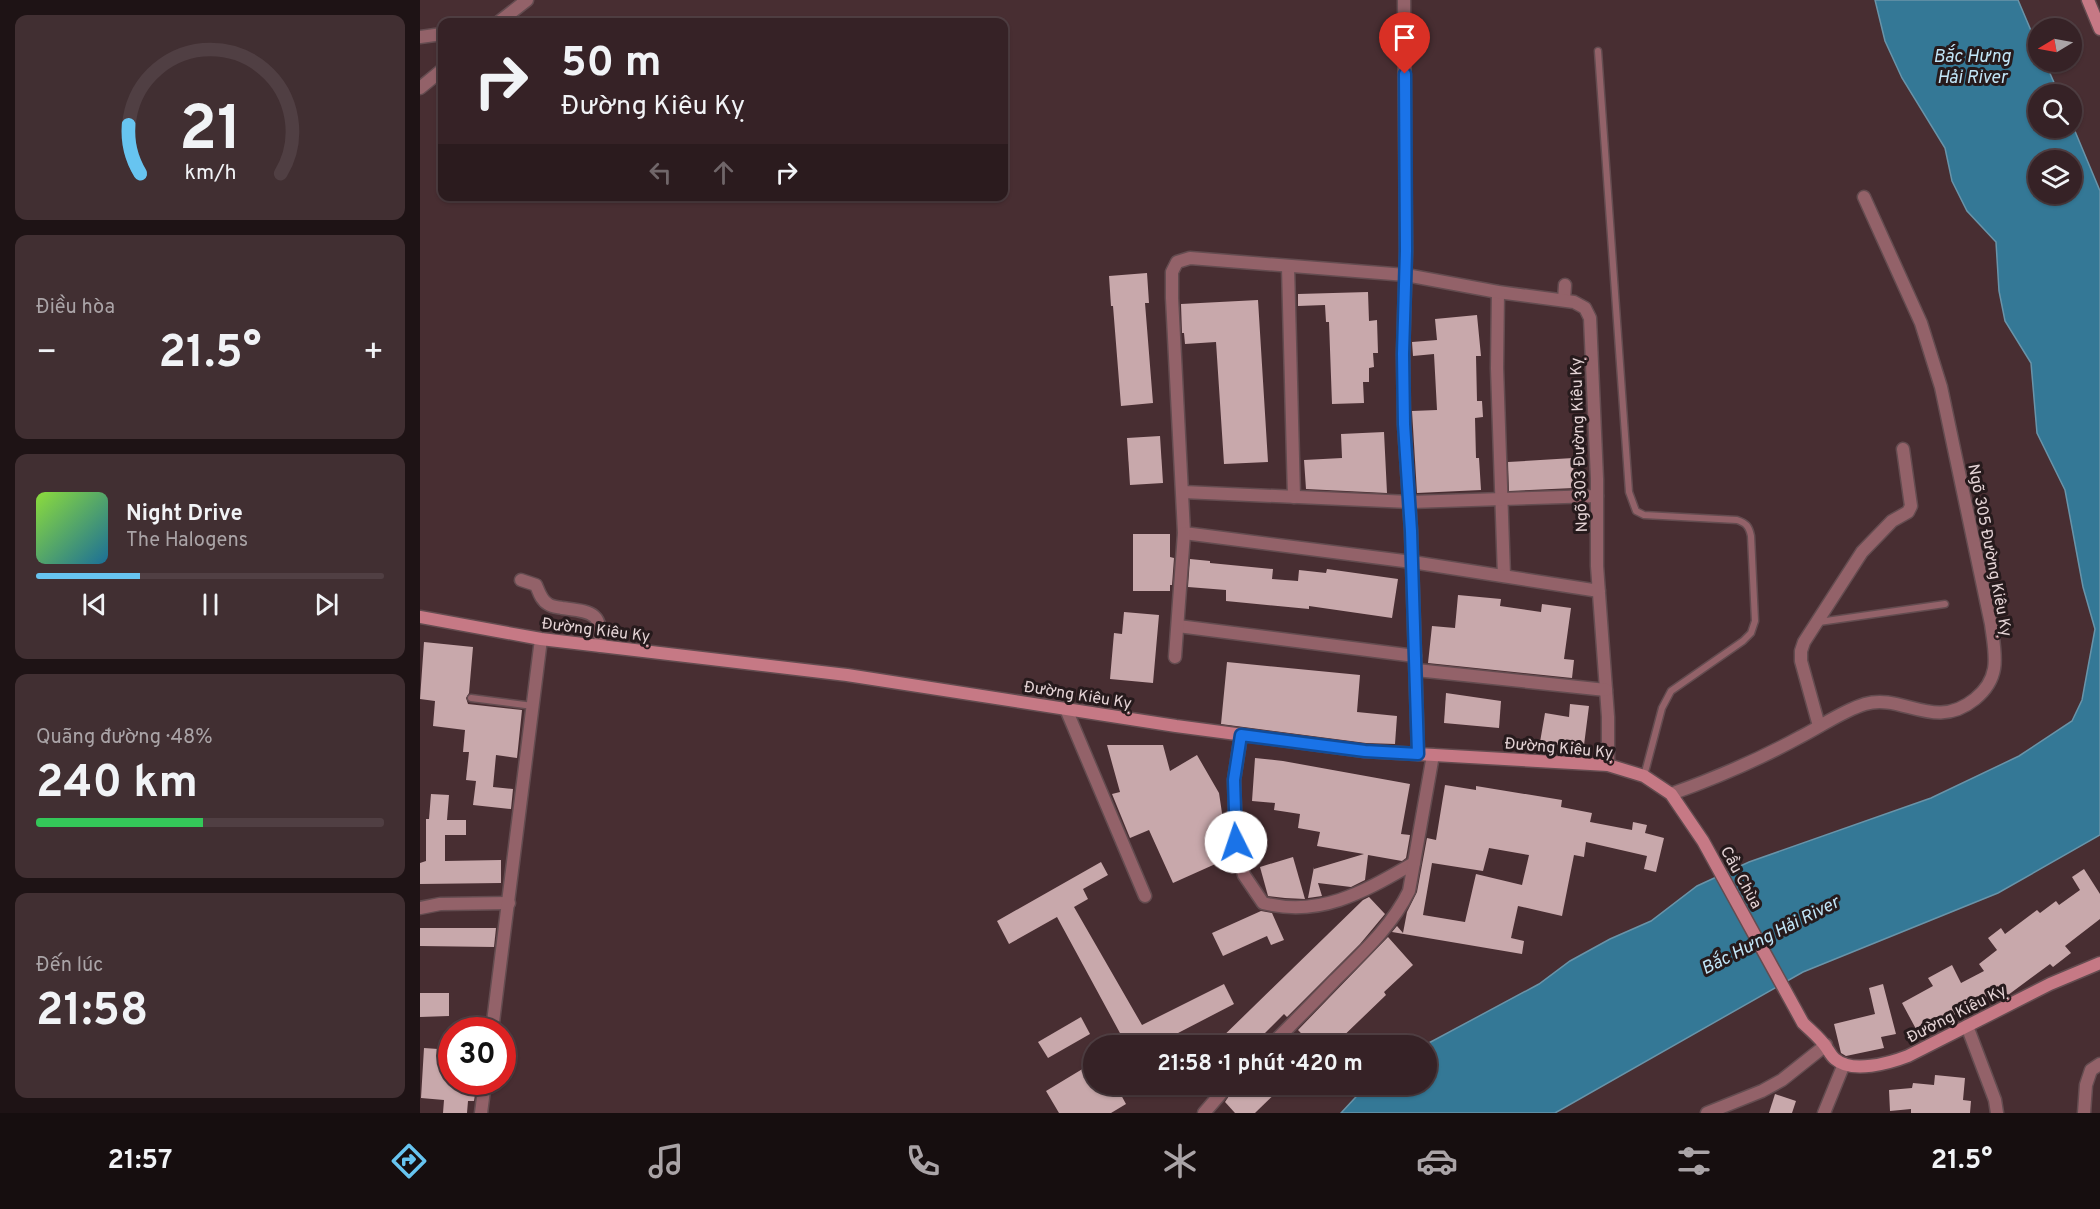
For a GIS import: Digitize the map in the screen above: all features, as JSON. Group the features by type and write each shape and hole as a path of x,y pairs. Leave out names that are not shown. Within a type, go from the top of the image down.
{"main road":[{"path":"2088,0 2100,29"},
{"name":"Đường Kiêu Kỵ","path":"420,617 541,639 847,675 1241,735 1365,751 1608,765 1644,776 1671,794 1703,841"},
{"name":"Cầu Chùa","path":"1703,841 1803,1023 1826,1046"},
{"name":"Đường Kiêu Kỵ","path":"1844,1064 1868,1066 1888,1064 2050,984 2100,963"},
{"path":"1826,1046 1834,1058 1844,1064"}],"street":[{"path":"504,18 527,0"},
{"path":"1404,0 1406,275 1403,354 1404,424 1410,502 1418,754"},
{"path":"420,38 438,35"},
{"path":"420,88 438,73"},
{"name":"Ngõ 305 Đường Kiêu Kỵ","path":"1671,794 1741,768 1840,714 1866,704 1881,701 1922,712 1940,713 1974,700 1993,677 1996,663 1991,624 1941,387 1921,323 1864,197"},
{"name":"Ngõ 303 Đường Kiêu Kỵ","path":"1175,657 1184,533 1172,298 1172,272 1177,262 1190,258 1406,275 1498,292 1564,300 1580,304 1588,312 1590,318 1599,591 1606,690 1608,765"},
{"path":"1288,267 1294,497"},
{"path":"1564,300 1565,285"},
{"path":"1498,292 1497,368 1504,576"},
{"path":"1819,726 1801,662 1801,651 1815,623 1862,552 1892,521 1908,512 1911,506 1903,449"},
{"path":"1183,492 1410,502 1597,496"},
{"path":"1184,533 1412,562 1599,591"},
{"path":"521,580 536,585 540,597 547,604 589,612 596,617 601,634 600,646"},
{"path":"1178,626 1415,656"},
{"path":"494,1017 541,639"},
{"path":"1416,670 1606,690"},
{"path":"1066,709 1145,896"},
{"path":"1241,735 1234,780 1236,842 1244,875 1263,903 1283,908 1343,900 1414,863"},
{"path":"1281,1035 1393,919 1408,891 1433,755"},
{"path":"420,908 440,903 508,903"},
{"path":"1966,1026 1995,1100 1997,1113"},
{"path":"1707,1113 1762,1091 1782,1080 1826,1046"},
{"path":"1824,1113 1844,1064"},
{"path":"2084,1113 2086,1085 2091,1070 2100,1064"},
{"path":"481,1113 483,1095"},
{"path":"1204,1113 1220,1095"}],"lane":[{"path":"1598,51 1629,492 1636,511 1644,515 1737,520 1744,522 1751,536 1755,621 1751,633 1671,691 1662,708 1644,776"},
{"path":"1815,623 1945,604"},
{"path":"471,698 533,706"}],"water":[{"name":"Bắc Hưng Hải River","path":"1875,0 2018,0 2028,24 2028,72 2049,72 2055,84 2028,84 2028,138 2078,138 2100,191 2100,835 1998,893 1803,972 1555,1113 1341,1113 1358,1095 1437,1095 1437,1039 1539,984 1570,961 1610,939 1651,921 1697,886 1749,862 1931,798 2019,756 2072,721 2082,700 2095,629 2083,587 2065,490 2037,433 2031,363 2005,321 1999,291 1996,242 1967,211 1952,181 1945,148 1902,78 1885,41"}],"building":[{"path":"1147,273 1149,303 1145,303 1153,403 1121,406 1109,276"},
{"path":"1368,292 1369,321 1377,320 1378,353 1373,353 1374,367 1369,368 1369,382 1363,382 1364,403 1332,404 1329,322 1326,322 1325,305 1298,306 1298,294"},
{"path":"1258,300 1268,462 1224,464 1216,342 1185,344 1184,333 1182,333 1181,304"},
{"path":"1477,315 1481,356 1476,356 1477,401 1482,401 1483,417 1475,418 1476,458 1479,458 1481,490 1417,493 1412,411 1437,410 1434,354 1413,356 1412,342 1437,340 1435,319"},
{"path":"1384,432 1387,493 1306,489 1304,460 1342,458 1341,434"},
{"path":"1160,436 1163,483 1130,485 1127,438"},
{"path":"1573,458 1574,488 1509,491 1508,462"},
{"path":"1133,534 1170,534 1170,557 1174,558 1170,591 1133,591"},
{"path":"1190,559 1273,569 1272,579 1298,581 1299,570 1326,573 1327,569 1398,579 1392,618 1309,606 1309,609 1226,601 1226,590 1188,587"},
{"path":"1458,595 1501,599 1500,606 1541,612 1542,604 1571,608 1564,659 1574,660 1572,678 1428,663 1432,626 1455,628"},
{"path":"1124,612 1159,615 1153,683 1110,679 1114,633 1122,634"},
{"path":"424,642 473,647 469,693 466,698 468,704 522,710 517,758 496,755 493,787 513,789 511,809 473,805 476,781 466,780 469,752 463,752 465,730 433,726 435,701 420,699"},
{"path":"1227,662 1360,675 1357,712 1397,716 1395,744 1366,743 1221,724"},
{"path":"1446,693 1501,701 1499,728 1444,723"},
{"path":"1570,704 1589,706 1583,753 1565,751 1565,746 1540,742 1545,713 1569,717"},
{"path":"1107,745 1163,745 1170,771 1197,755 1219,793 1231,857 1173,883 1149,830 1130,838 1112,794 1120,792"},
{"path":"1255,758 1410,784 1401,834 1410,835 1406,858 1402,861 1368,855 1365,880 1351,887 1318,883 1322,896 1308,898 1314,867 1314,869 1364,854 1317,846 1320,832 1298,828 1300,814 1274,810 1275,803 1252,801"},
{"path":"1445,785 1476,790 1476,786 1562,800 1561,807 1592,813 1590,822 1632,830 1633,822 1647,825 1645,833 1664,838 1656,872 1644,869 1647,856 1586,842 1584,857 1574,855 1562,916 1518,906 1511,938 1524,941 1522,954 1392,932 1397,926 1403,933 1407,912 1417,892 1427,838 1436,840","holes":["1489,848 1529,855 1522,885 1476,874 1465,922 1423,915 1432,863 1483,871"]},
{"path":"431,794 449,795 447,820 466,820 466,835 445,835 445,861 501,860 501,883 420,884 420,863 426,861 426,819 429,819"},
{"path":"1293,857 1305,899 1268,896 1260,867"},
{"path":"1101,862 1108,875 1083,889 1088,899 1074,907 1142,1025 1224,984 1234,1004 1174,1035 1121,1035 1057,917 1009,944 997,921"},
{"path":"2084,869 2100,894 2100,919 2065,946 2071,953 2053,967 2050,964 2004,998 1998,990 1973,1004 1976,1010 1962,1018 1959,1012 1950,1018 1948,1015 1939,1020 1937,1017 1916,1029 1902,1003 1933,986 1928,978 1952,965 1961,983 1984,971 1979,964 1997,950 1988,938 2001,928 2005,934 2037,910 2040,913 2056,901 2059,905 2080,890 2072,877"},
{"path":"1369,897 1385,914 1360,944 1287,1017 1284,1014 1263,1035 1224,1035 1363,900"},
{"path":"1261,911 1272,913 1284,940 1271,945 1267,936 1223,956 1212,933"},
{"path":"420,928 496,928 494,947 420,946"},
{"path":"1388,937 1413,965 1384,992 1386,995 1344,1035 1303,1035 1298,1030"},
{"path":"1883,984 1896,1034 1881,1037 1884,1048 1846,1056 1841,1053 1834,1024 1875,1014 1869,988"},
{"path":"420,993 449,993 449,1016 420,1017"},
{"path":"1081,1017 1090,1034 1083,1035 1083,1038 1048,1058 1038,1042"},
{"path":"424,1048 438,1049 438,1095 475,1095 474,1101 468,1101 467,1113 443,1113 444,1100 421,1098"},
{"path":"1083,1069 1083,1095 1121,1095 1126,1104 1111,1113 1059,1113 1046,1091"},
{"path":"1935,1075 1965,1078 1963,1100 1971,1101 1970,1113 1911,1113 1911,1109 1890,1111 1889,1090 1912,1088 1913,1083 1934,1085"},
{"path":"1775,1094 1796,1101 1792,1113 1769,1113"},
{"path":"1230,1095 1274,1095 1255,1113 1235,1113 1225,1102"}],"route":[{"path":"1236,842 1234,780 1241,735 1365,751 1418,754 1410,502 1404,424 1405,74"}]}
